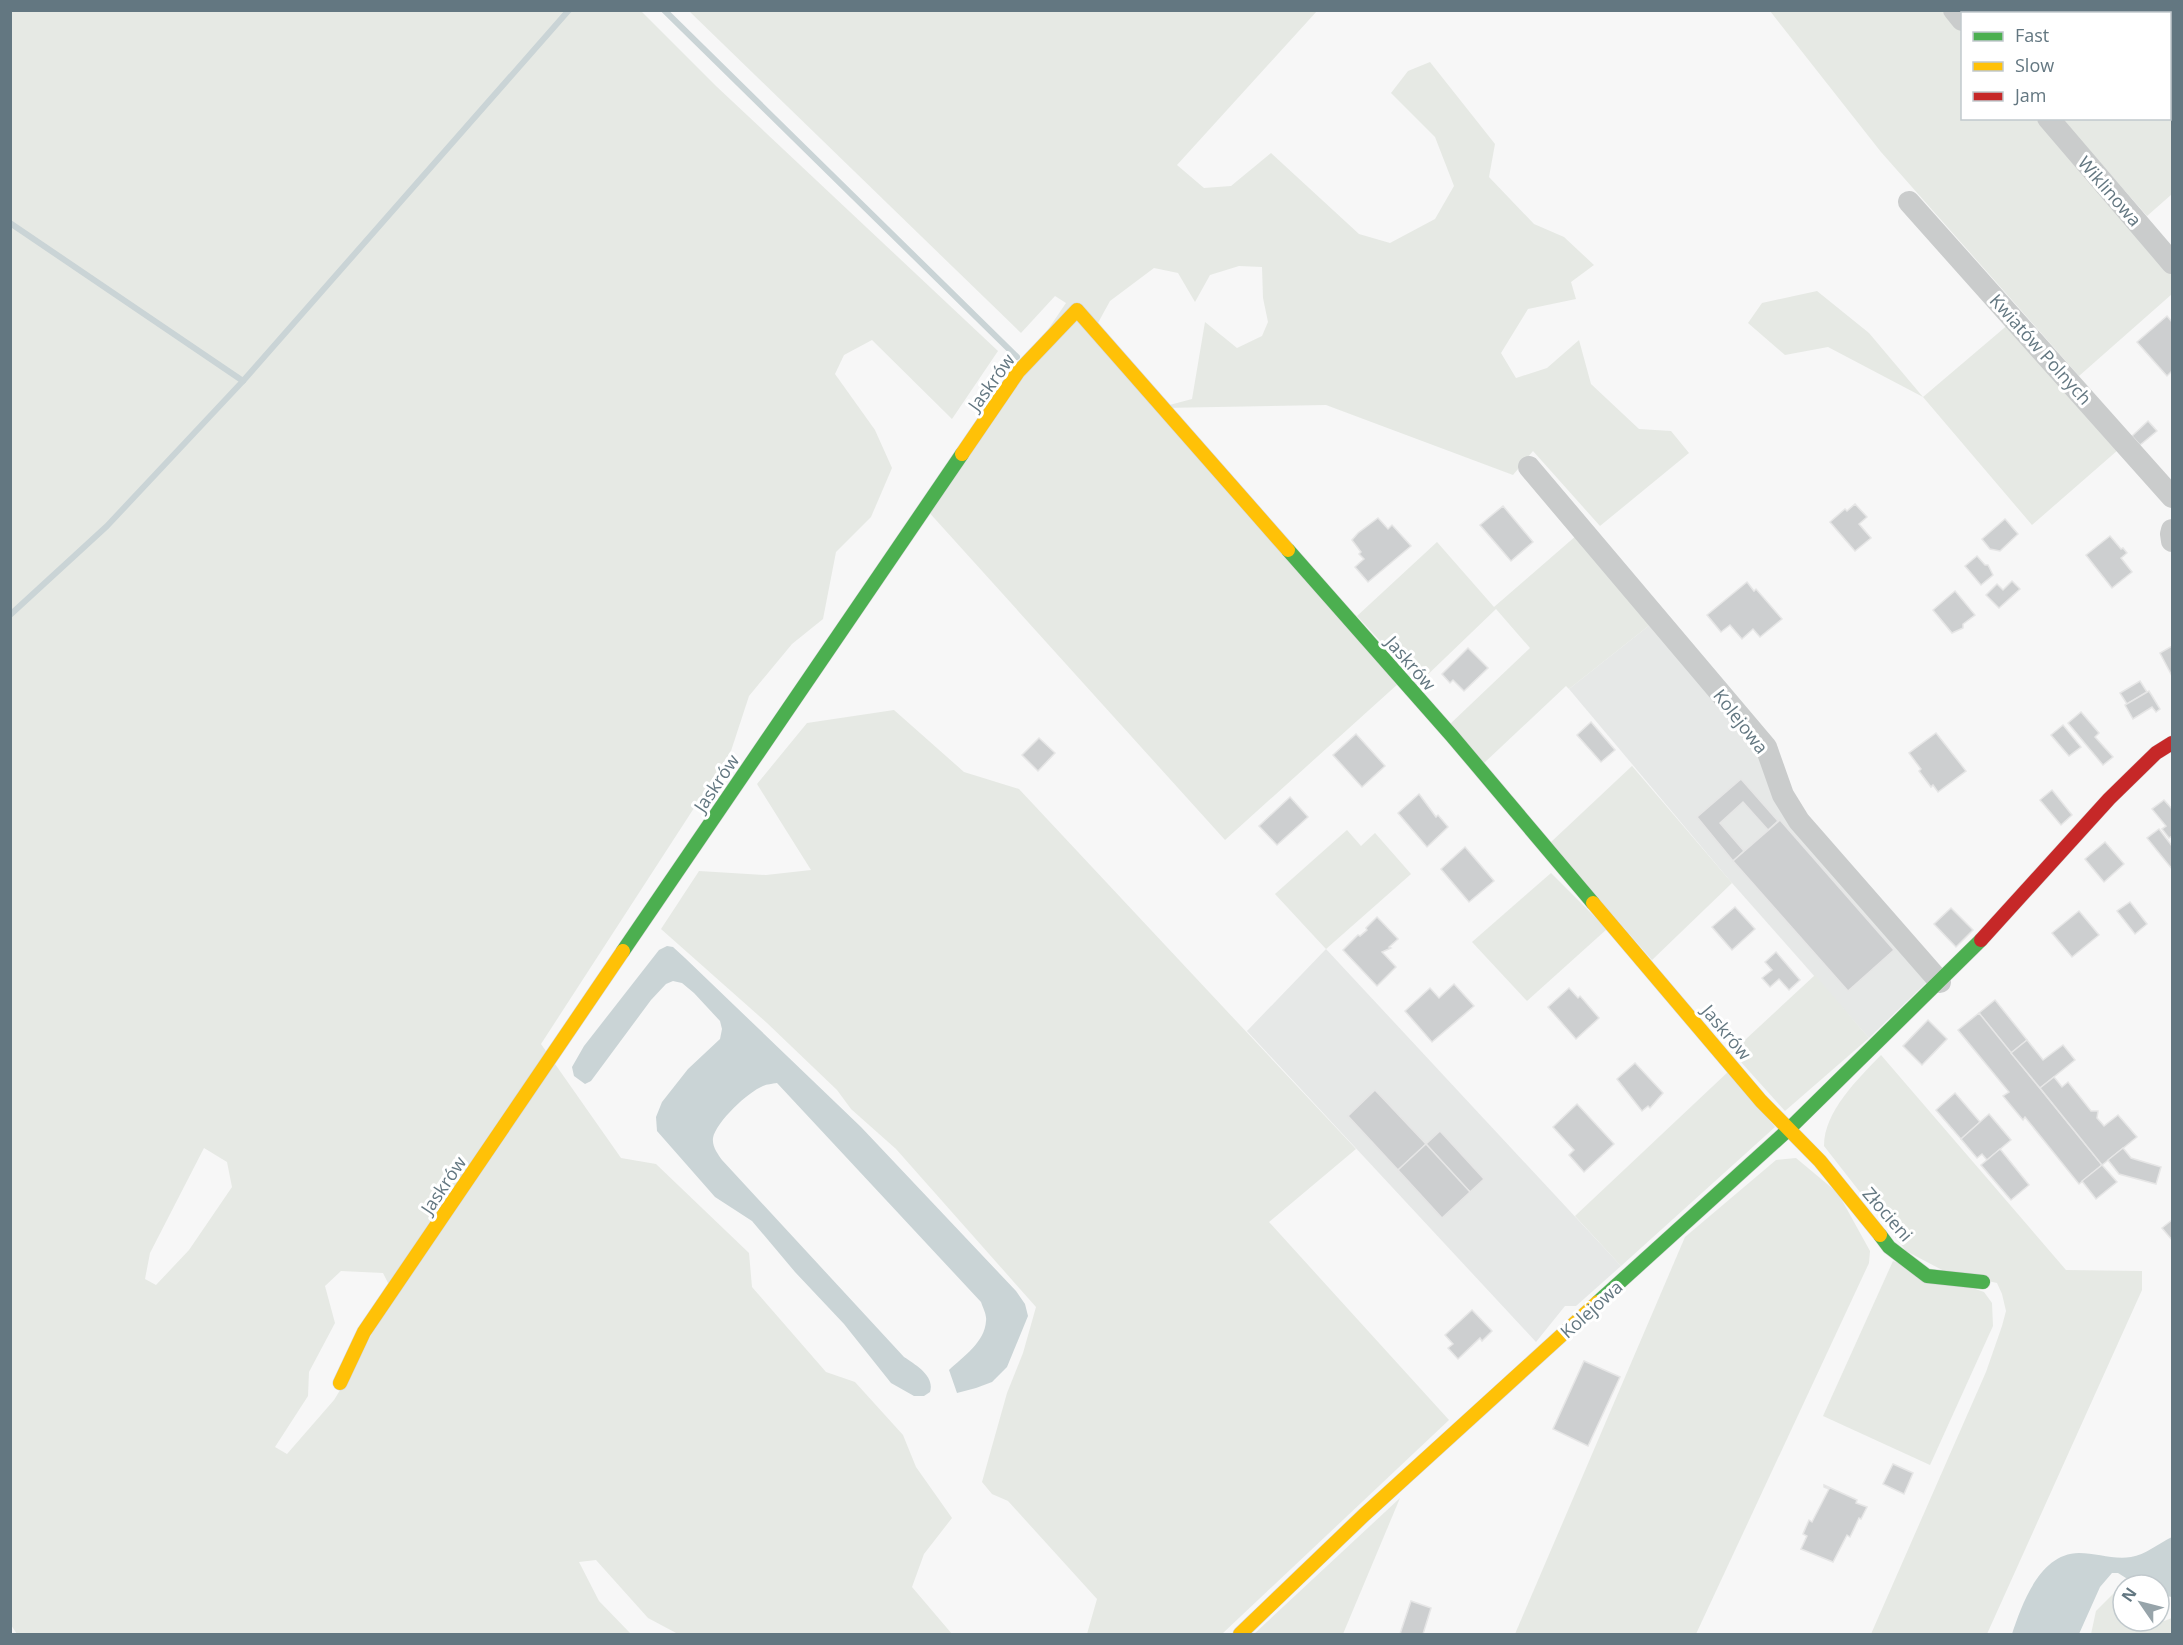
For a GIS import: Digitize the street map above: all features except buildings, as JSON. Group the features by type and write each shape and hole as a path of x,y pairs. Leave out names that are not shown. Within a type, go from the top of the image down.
{"street":[{"name":"Wiklinowa","path":"2050,120 2172,263"},
{"name":"Kwiatów Polnych","path":"1909,202 2172,497"},
{"name":"Jaskrów","path":"340,1383 364,1332 1018,372 1077,310 1452,736 1761,1101 1789,1130"},
{"name":"Kolejowa","path":"1529,467 1766,747 1783,795 1799,821 1941,982"},
{"path":"2172,530 2172,542"},
{"name":"Kolejowa","path":"1240,1635 1364,1515 1789,1130 1941,982 2002,919 2109,799 2156,753 2172,742"},
{"name":"Złocieni","path":"1789,1130 1820,1161 1889,1246 1916,1269 1927,1276 1983,1282"}],"shaded area":[{"path":"10,11 641,11 716,86 998,351 952,419 872,340 844,355 835,374 875,430 892,468 871,517 836,552 823,619 792,644 749,696 731,751 541,1044 621,1158 656,1164 749,1253 752,1287 826,1372 855,1382 903,1435 916,1467 952,1518 924,1554 912,1587 952,1634 678,1634 648,1618 596,1560 579,1562 599,1601 631,1634 17,1634 11,1625","holes":["204,1148 227,1162 232,1187 189,1250 156,1285 145,1279 150,1253","341,1271 383,1273 393,1293 356,1364 334,1400 287,1454 275,1447 308,1396 309,1372 335,1323 325,1286"]},
{"path":"689,11 1317,11 1177,165 1204,188 1231,186 1271,153 1359,234 1390,243 1435,219 1454,186 1435,137 1391,93 1408,71 1430,62 1495,144 1489,177 1534,224 1564,237 1594,265 1571,282 1576,299 1528,309 1501,353 1516,378 1547,368 1579,340 1591,384 1639,429 1671,431 1689,453 1600,526 1533,451 1513,475 1326,405 1162,408 1399,683 1225,840 926,509 1066,303 1055,296 1021,333","holes":["1239,266 1262,267 1263,298 1268,322 1262,336 1237,348 1205,322 1192,399 1162,407 1093,332 1110,301 1154,268 1178,273 1195,302 1210,275"]},
{"path":"1770,11 1943,11 1961,32 1961,120 2037,120 2172,275 2172,294 2079,376 1881,152"},
{"path":"2171,63 2172,194 2147,216 2063,120 2171,120"},
{"path":"1817,291 1869,333 1923,397 1828,347 1785,355 1748,323 1762,303"},
{"path":"2010,323 2118,450 2032,525 1923,397"},
{"path":"1577,535 1651,624 1569,689 1566,686 1483,764 1449,725 1530,648 1496,609 1419,683 1357,616 1437,542 1494,607"},
{"path":"1651,624 1765,760 1929,980 1869,1038 1732,883 1569,689"},
{"path":"894,710 964,772 1019,789 1356,1149 1269,1222 1449,1420 1222,1634 1087,1634 1097,1599 1008,1501 992,1494 982,1482 1007,1393 1023,1353 1036,1307 896,1149 851,1109 837,1090 767,1023 661,929 699,871 766,875 811,870 757,784 807,723"},
{"path":"1632,766 1732,883 1652,960 1550,843"},
{"path":"1347,830 1361,846 1375,833 1411,874 1326,949 1275,894"},
{"path":"1551,873 1607,929 1527,1001 1472,942"},
{"path":"667,946 673,947 685,958 861,1127 1016,1291 1025,1304 1028,1316 1007,1367 992,1382 957,1393 949,1370 972,1349 982,1336 986,1319 981,1302 777,1083 757,1089 741,1101 715,1131 713,1144 722,1160 904,1357 927,1376 931,1386 930,1392 924,1396 914,1396 891,1383 844,1324 795,1272 752,1221 715,1197 657,1131 656,1117 662,1102 688,1069 720,1039 722,1029 720,1021 682,983 673,981 666,984 651,1000 591,1081 585,1084 574,1076 572,1067 584,1046 659,950"},
{"path":"1326,949 1621,1266 1576,1306 1565,1306 1536,1342 1247,1031"},
{"path":"1815,975 1869,1038 1785,1111 1732,1052"},
{"path":"1881,1055 2066,1270 2142,1271 2142,1290 1987,1634 1871,1634 1986,1372 2006,1311 1997,1283 1946,1272 1906,1251 1824,1146 1830,1120 1836,1108 1853,1085"},
{"path":"1729,1071 1775,1127 1621,1266 1575,1216"},
{"path":"1796,1158 1838,1193 1870,1251 1869,1263 1696,1634 1515,1634 1685,1237 1776,1160"},
{"path":"1893,1261 1984,1292 1992,1303 1993,1326 1930,1465 1823,1416"},
{"path":"1400,1498 1343,1634 1254,1634"},
{"path":"2172,1537 2172,1597 2171,1573 2111,1573 2100,1587 2079,1634 2012,1634 2027,1595 2043,1571 2053,1561 2065,1555 2079,1553 2118,1558 2136,1556"},
{"path":"2111,1596 2111,1633 2171,1633 2172,1618 2172,1634 2091,1634 2096,1611"}],"waterway":[{"path":"10,615 107,526 243,381 569,10"},
{"path":"664,10 1017,357"},
{"path":"10,223 243,381"}],"traffic: fast":[{"path":"623,951 962,454"},
{"path":"1288,550 1452,736 1593,903"},
{"path":"1598,1302 1789,1129 1981,940"},
{"path":"1880,1235 1889,1247 1927,1276 1983,1282"}],"traffic: slow":[{"path":"962,454 1018,372 1077,310 1288,550"},
{"path":"1593,903 1761,1101 1820,1161 1880,1235"},
{"path":"340,1383 364,1332 623,951"},
{"path":"1240,1634 1364,1515 1598,1302"}],"traffic: jam":[{"path":"1981,940 2109,799 2156,753 2172,743"}]}
